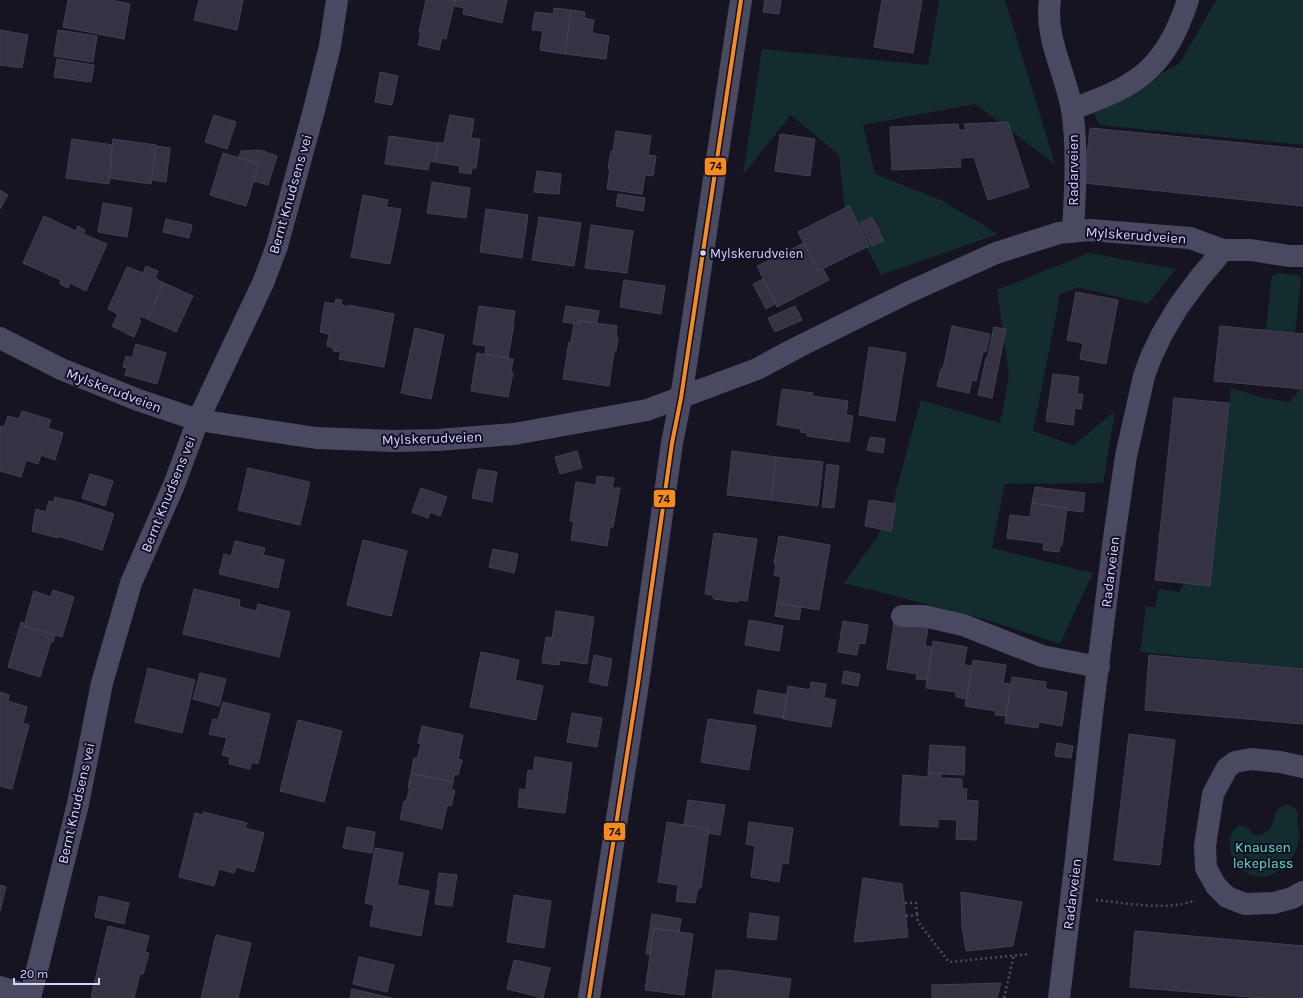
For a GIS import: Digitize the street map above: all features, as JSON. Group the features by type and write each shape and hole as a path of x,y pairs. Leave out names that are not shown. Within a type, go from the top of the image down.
{"street":[{"name":"Bernt Knudsens vei","path":"30,997 78,804 102,683 131,583 174,485 198,420 263,283 277,246 313,116 330,46 337,0"},
{"path":"589,998 638,684 672,443 681,398 741,0"},
{"name":"Radarveien","path":"1050,0 1049,9 1052,36 1072,109 1074,143 1073,232"},
{"path":"1072,109 1104,98 1145,74 1161,58 1169,44 1188,0"},
{"name":"Mylskerudveien","path":"0,338 61,369 138,400 198,420 316,438 394,441 438,440 514,434 647,410 757,369 909,292 996,253 1060,233 1090,230 1190,238 1223,250"},
{"path":"1223,250 1251,250 1289,256 1303,256"},
{"name":"Radarveien","path":"1059,998 1092,714 1126,456 1144,376 1151,357 1162,334 1178,307 1223,250"},
{"path":"902,616 924,616 963,625 1042,656 1099,667"},
{"path":"1303,768 1280,762 1251,759 1235,762 1227,768 1213,794 1205,846 1206,868 1216,886 1227,898 1246,904 1274,903 1292,898 1303,892"},
{"path":"0,987 30,997"}],"path":[{"path":"1090,900 1164,906 1183,904 1198,899"},
{"path":"905,904 916,903 918,922 949,962 1030,954"},
{"path":"906,916 917,915"},
{"path":"1004,998 1014,955"}],"green space":[{"path":"939,0 1005,0 1055,164 975,104 863,125 875,174 943,201 998,234 881,275 844,205 839,155 791,115 743,175 762,49 928,65"},
{"path":"1216,0 1303,0 1303,145 1099,125 1093,111 1180,63"},
{"path":"1089,253 1176,269 1148,304 1077,287 1060,295 1033,431 1074,445 1115,411 1103,483 1005,484 992,548 1093,573 1060,644 987,620 844,583 877,537 890,513 921,400 1000,423 1009,375 997,290"},
{"path":"1276,273 1297,275 1301,278 1295,333 1266,330 1271,281 1272,276"},
{"path":"1231,388 1260,397 1289,402 1296,395 1298,389 1303,389 1303,669 1140,652 1146,606 1155,607 1159,589 1179,592 1184,583 1210,586"},
{"name":"Knausen lekeplass","path":"1287,805 1294,808 1298,814 1299,840 1294,854 1285,866 1274,874 1260,877 1247,873 1236,864 1231,852 1230,839 1234,830 1237,827 1245,826 1256,835 1267,832 1271,828 1277,811 1281,807"}],"building":[{"path":"68,0 110,0 130,4 124,39 63,27"},
{"path":"199,0 243,0 237,30 194,20"},
{"path":"426,0 455,0 446,39 442,38 439,50 418,45 421,33 419,32"},
{"path":"455,0 507,0 502,23 463,14 464,8 454,6"},
{"path":"765,0 781,0 779,14 763,12"},
{"path":"882,0 922,0 913,53 874,47"},
{"path":"554,8 571,10 565,54 540,50 543,31 532,30 535,12 554,14"},
{"path":"571,10 585,12 584,18 594,20 592,33 609,36 606,59 565,54"},
{"path":"0,30 28,35 22,68 0,65"},
{"path":"58,30 97,36 93,62 54,56"},
{"path":"57,59 94,65 91,82 54,77"},
{"path":"380,72 398,76 392,105 375,102"},
{"path":"214,115 236,122 227,149 205,142"},
{"path":"450,115 474,119 471,138 480,139 476,168 472,168 471,174 459,172 460,166 435,162 438,143 444,143"},
{"path":"1008,122 1029,187 988,200 974,157 960,158 961,167 892,170 890,127 958,124 959,130 966,130 964,124"},
{"path":"1090,128 1303,149 1303,206 1084,183"},
{"path":"616,131 651,136 648,155 656,156 653,176 645,175 642,194 607,189 610,169 608,169"},
{"path":"780,134 815,139 810,176 775,171"},
{"path":"389,136 438,143 435,162 430,161 428,170 385,164"},
{"path":"72,139 113,145 110,161 112,161 109,184 66,178"},
{"path":"113,139 156,145 151,184 109,178 112,161 110,161"},
{"path":"156,146 170,148 166,182 152,180"},
{"path":"260,150 277,156 268,185 254,181 259,164 239,157 241,151"},
{"path":"223,153 259,164 246,206 210,195"},
{"path":"537,171 561,174 559,194 534,192"},
{"path":"432,182 470,188 466,218 427,213"},
{"path":"0,190 8,195 0,209"},
{"path":"618,194 645,198 643,211 616,206"},
{"path":"363,195 388,200 386,207 401,209 390,264 351,257"},
{"path":"103,203 132,208 127,237 98,232"},
{"path":"849,206 869,246 818,271 798,232"},
{"path":"486,209 528,215 522,258 480,252"},
{"path":"44,216 76,231 78,226 85,230 83,234 107,244 86,291 70,283 68,288 60,284 61,280 23,263"},
{"path":"539,217 581,223 574,266 532,260"},
{"path":"872,217 884,241 872,246 860,223"},
{"path":"166,219 192,225 189,238 163,232"},
{"path":"591,225 633,231 627,273 585,268"},
{"path":"804,243 818,271 823,269 829,280 777,307 757,266"},
{"path":"146,266 158,271 155,278 164,283 147,319 141,316 139,320 141,321 134,337 112,326 118,314 108,309 127,267 143,273"},
{"path":"763,279 776,303 766,309 753,284"},
{"path":"624,280 665,286 661,314 620,307"},
{"path":"164,283 193,296 176,332 147,319"},
{"path":"1076,292 1118,300 1106,364 1080,359 1083,343 1067,340"},
{"path":"336,299 342,300 341,305 349,307 349,305 394,314 384,367 339,359 341,352 333,351 334,348 327,346 329,334 320,332 325,302 335,304"},
{"path":"479,306 515,311 508,358 485,354 486,346 473,344"},
{"path":"566,306 599,311 597,323 580,321 580,324 563,322"},
{"path":"795,306 802,320 775,332 768,318"},
{"path":"580,321 617,326 616,337 618,337 616,351 614,351 609,386 563,379 569,342 571,343 574,323 580,324"},
{"path":"952,326 990,334 986,352 983,352 976,381 972,380 969,393 937,386 941,369 943,369"},
{"path":"1220,326 1303,334 1303,389 1214,381"},
{"path":"994,327 1006,329 992,398 978,395"},
{"path":"415,328 444,335 431,399 401,393"},
{"path":"136,344 166,353 157,384 125,375 127,368 123,367 126,356 132,358"},
{"path":"869,347 906,353 895,421 859,415"},
{"path":"477,353 513,359 511,373 513,373 508,397 471,391"},
{"path":"1053,374 1079,377 1077,394 1083,394 1081,409 1075,408 1073,425 1046,421"},
{"path":"782,389 813,393 812,396 848,401 846,415 853,416 849,442 807,436 807,433 800,432 801,429 777,425"},
{"path":"1174,398 1229,403 1210,586 1155,580"},
{"path":"22,411 51,420 48,428 63,433 55,460 41,455 38,464 26,460 21,477 0,471 0,426 4,427 8,416 19,419"},
{"path":"870,437 885,439 883,453 867,450"},
{"path":"577,451 582,468 560,474 555,457"},
{"path":"732,451 776,457 771,500 727,495"},
{"path":"776,457 823,462 818,506 771,500"},
{"path":"827,464 839,466 834,508 822,507"},
{"path":"248,468 310,482 300,525 238,510"},
{"path":"478,469 497,472 492,502 472,498"},
{"path":"90,474 113,481 105,506 82,498"},
{"path":"597,476 614,478 612,488 620,488 613,527 610,527 607,546 571,540 574,521 570,521 576,482 596,485"},
{"path":"1035,487 1085,493 1083,512 1032,503"},
{"path":"421,488 447,497 440,516 430,512 428,518 412,512"},
{"path":"55,497 70,500 114,514 102,550 58,536 58,538 32,531 36,509 46,512 49,501 54,502"},
{"path":"869,500 896,504 891,531 865,526"},
{"path":"1032,503 1067,508 1062,545 1060,545 1059,552 1043,550 1044,543 1007,538 1010,515 1030,517"},
{"path":"714,533 757,539 747,601 740,600 737,602 714,599 712,595 705,594"},
{"path":"779,536 830,545 819,610 777,603 781,577 774,575 776,564 774,564"},
{"path":"363,540 407,551 391,616 347,605"},
{"path":"235,541 265,548 263,555 284,560 278,588 219,574 224,554 231,556"},
{"path":"493,549 518,554 514,573 489,567"},
{"path":"194,589 240,600 239,607 256,611 258,604 290,612 279,657 183,634"},
{"path":"53,590 74,597 62,637 24,626 34,591 51,597"},
{"path":"777,603 801,607 799,620 775,616"},
{"path":"556,611 594,617 587,664 560,660 559,665 542,663 546,637 552,638"},
{"path":"749,620 783,626 779,651 745,645"},
{"path":"843,621 868,625 865,644 859,643 857,655 838,652"},
{"path":"21,622 24,623 24,626 55,635 53,642 51,641 40,677 8,667"},
{"path":"894,623 928,628 925,646 932,647 927,680 916,679 917,674 887,669"},
{"path":"933,641 967,647 964,665 972,666 967,699 956,697 956,692 926,688"},
{"path":"481,652 519,660 515,680 543,686 536,720 470,707"},
{"path":"594,655 612,659 607,686 589,682"},
{"path":"1149,655 1303,669 1303,724 1145,710"},
{"path":"973,660 1006,665 1003,683 1011,684 1006,716 995,715 996,711 965,706"},
{"path":"148,668 195,680 182,733 135,722"},
{"path":"844,671 860,674 858,686 842,683"},
{"path":"200,673 226,679 219,706 193,699"},
{"path":"1012,677 1046,682 1045,689 1067,692 1062,726 1039,722 1038,728 1005,723"},
{"path":"811,682 826,684 824,698 836,700 831,727 783,719 788,686 810,690"},
{"path":"758,690 787,695 783,718 754,713"},
{"path":"0,692 9,695 8,701 27,707 23,723 29,725 12,789 0,786"},
{"path":"223,702 270,714 258,764 252,762 250,769 229,764 230,757 222,755 227,738 209,734 213,719 218,720"},
{"path":"572,713 602,718 597,747 567,742"},
{"path":"708,719 756,726 749,770 701,762"},
{"path":"298,720 342,731 324,802 280,791"},
{"path":"422,726 463,735 458,759 462,760 458,775 454,774 453,782 411,773 414,758 417,759 421,744 418,743"},
{"path":"1129,734 1175,740 1160,865 1114,860"},
{"path":"1057,743 1073,746 1071,758 1055,756"},
{"path":"930,745 965,747 964,775 928,773"},
{"path":"535,757 572,763 565,813 518,807 520,789 526,790 528,770 533,771"},
{"path":"411,773 453,782 451,790 455,790 451,806 447,805 442,829 400,819 404,801 406,802 410,787 408,787"},
{"path":"928,773 941,773 941,778 962,779 962,789 967,789 966,800 978,801 976,840 956,839 957,820 938,819 938,827 900,825 903,775 928,777"},
{"path":"688,800 725,805 720,835 708,833 709,829 684,825"},
{"path":"203,812 247,823 245,828 264,833 254,872 236,867 234,873 219,869 214,886 179,877 195,813 203,815"},
{"path":"667,822 709,829 701,888 698,888 695,903 676,901 678,885 658,882"},
{"path":"749,822 793,828 788,864 782,863 779,882 751,877 755,846 746,844"},
{"path":"347,827 375,832 372,853 343,848"},
{"path":"375,848 403,853 397,885 429,891 421,936 370,926 374,905 365,903"},
{"path":"439,873 457,875 452,906 435,904"},
{"path":"863,878 902,884 908,937 854,942"},
{"path":"0,885 6,887 0,911"},
{"path":"961,892 1022,902 1013,946 966,951 962,926"},
{"path":"514,895 551,901 544,948 507,942"},
{"path":"99,896 129,903 124,924 95,917"},
{"path":"750,913 779,917 776,940 747,937"},
{"path":"652,914 681,919 679,932 654,928 650,954 646,954"},
{"path":"108,926 149,936 145,952 149,953 143,974 140,974 134,998 91,997"},
{"path":"654,928 693,934 684,995 645,990"},
{"path":"1135,931 1303,946 1303,998 1262,998 1130,987"},
{"path":"216,935 251,943 238,998 201,998"},
{"path":"359,957 394,965 387,992 353,984"},
{"path":"514,960 550,968 543,998 507,989"},
{"path":"716,970 791,979 788,998 712,998"},
{"path":"1001,983 997,998 932,998 932,985"},
{"path":"352,989 392,998 350,998"}],"transit line":[{"name":"74","path":"589,998 638,684 672,443 681,398 741,0"}],"place":[{"name":"Mylskerudveien","path":"703,253"}]}
